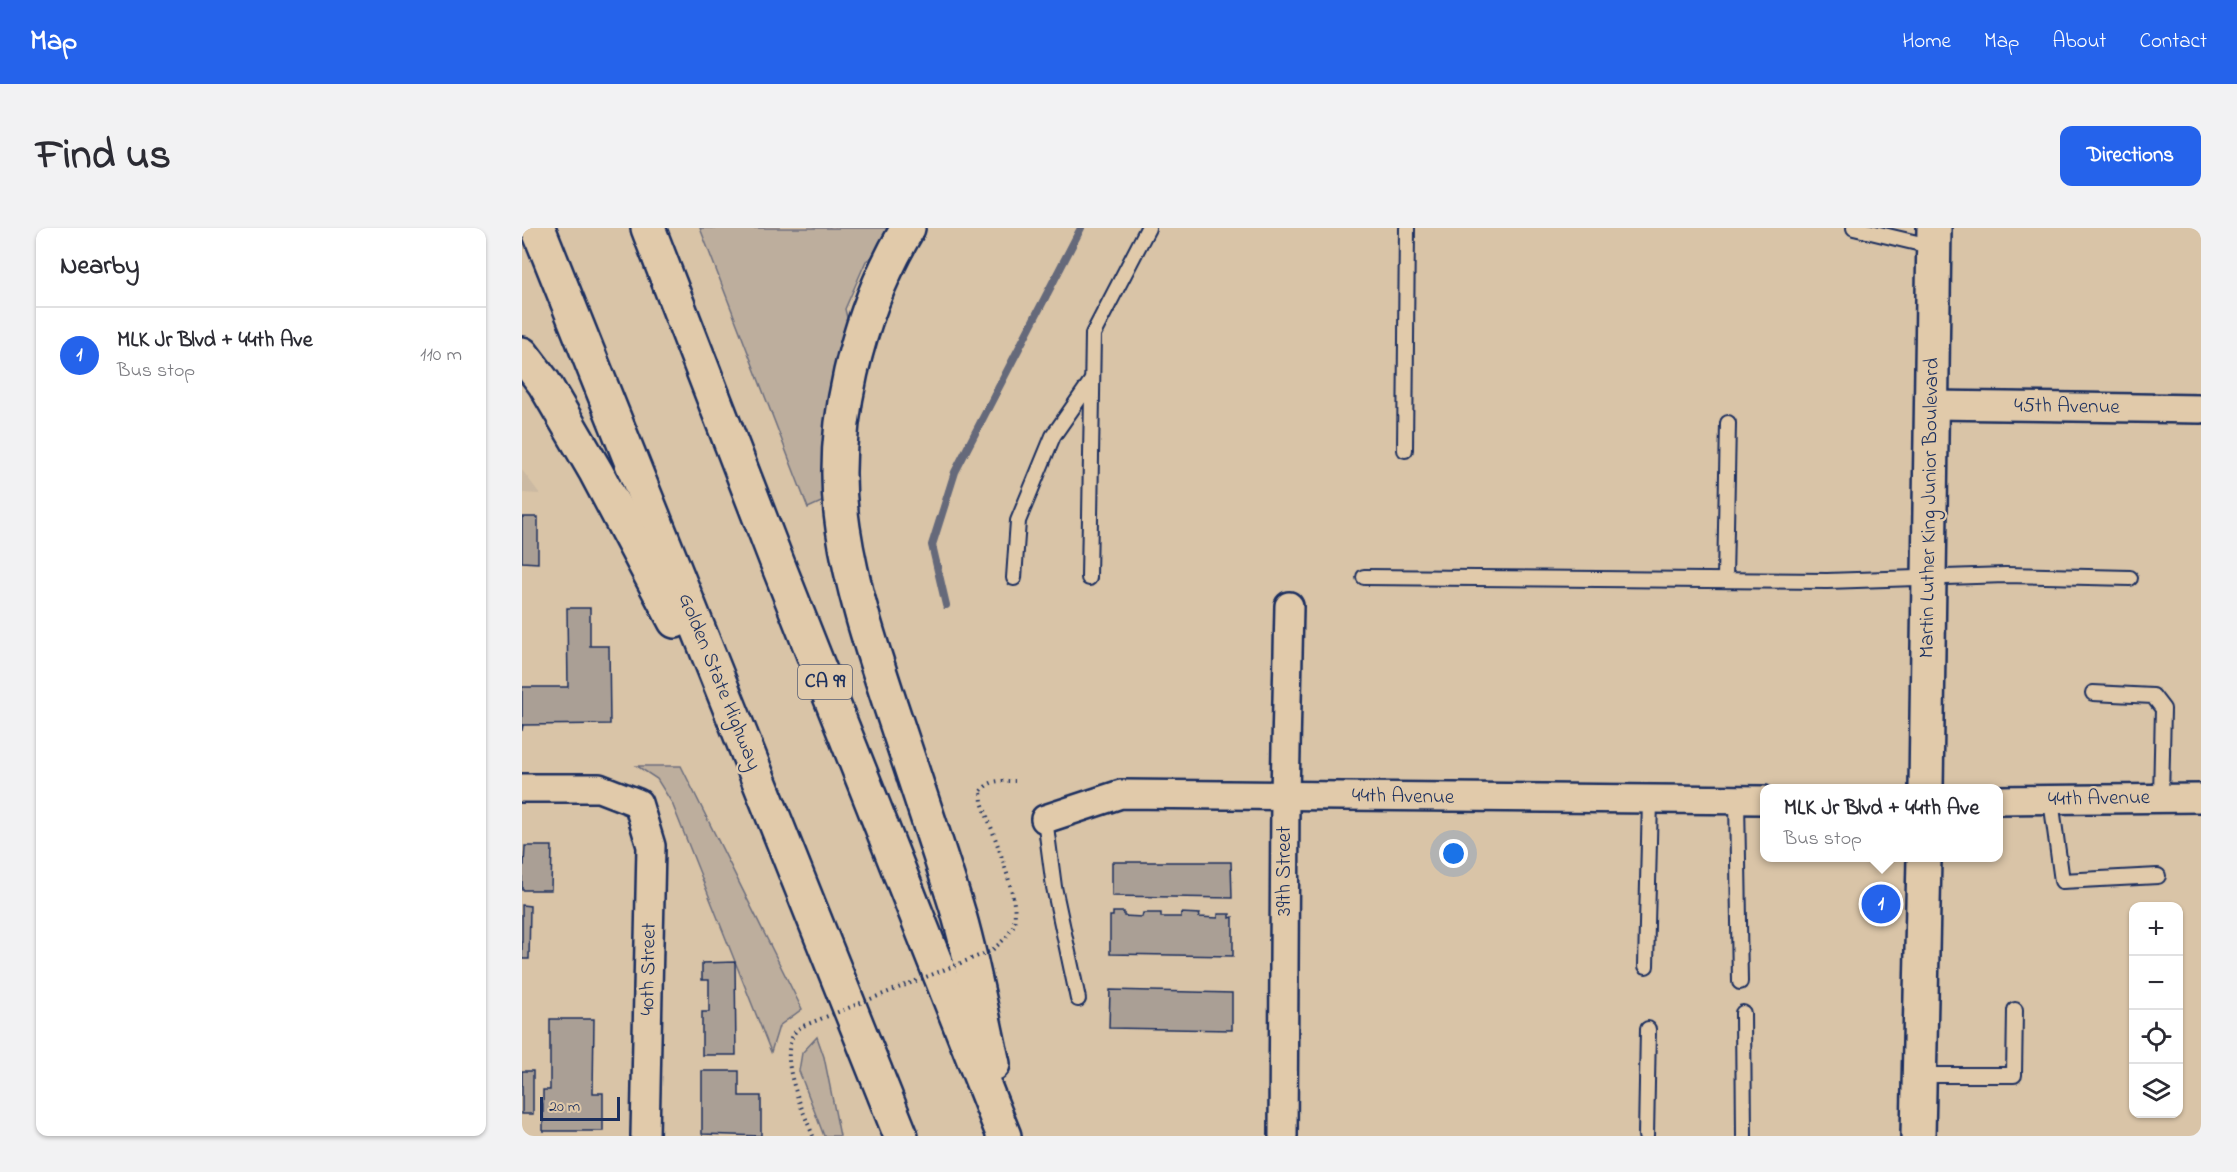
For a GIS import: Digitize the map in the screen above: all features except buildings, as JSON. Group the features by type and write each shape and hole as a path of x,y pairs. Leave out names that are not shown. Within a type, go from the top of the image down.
{"main road":[{"name":"Golden State Highway","path":"538,228 901,1136"},
{"name":"CA 99","path":"648,228 777,562 1004,1136"},
{"path":"908,228 878,292 854,360 841,444 840,488 843,527 868,638 957,908 1010,1136"},
{"name":"Martin Luther King Junior Boulevard","path":"1926,784 1934,238"},
{"path":"522,354 544,382 596,471 753,768"},
{"path":"1918,1136 1924,862"}],"street":[{"name":"45th Avenue","path":"1933,405 2201,409"},
{"name":"39th Street","path":"1283,1136 1285,796 1289,606"},
{"name":"40th Street","path":"522,789 599,788 638,803 651,846 645,1136"},
{"name":"44th Avenue","path":"1045,819 1121,794 1760,800"},
{"name":"44th Avenue","path":"2003,800 2201,798"}],"lane":[{"path":"1089,578 1093,334 1148,228"},
{"path":"1405,450 1407,228"},
{"path":"1854,228 1934,238"},
{"path":"1014,578 1018,521 1053,436 1092,380"},
{"path":"1725,580 1728,423"},
{"path":"1364,577 1827,581 2005,575 2130,578"},
{"path":"2093,693 2153,696 2163,709 2161,797"},
{"path":"1646,966 1650,800"},
{"path":"1737,800 1740,982"},
{"path":"2051,800 2062,881 2158,876"},
{"path":"1045,819 1054,887 1078,999"},
{"path":"1919,1075 2014,1076 2015,1010"},
{"path":"1743,1013 1744,1136"},
{"path":"1646,1136 1648,1029"}],"path":[{"path":"813,1136 790,1073 788,1052 796,1031 813,1022 991,951 1006,938 1014,922 1013,896 982,802 981,791 987,784 996,780 1015,782"}],"shaded area":[{"path":"700,228 890,228 878,253 866,261 845,309 849,326 828,499 808,508"},
{"path":"522,470 540,494 522,493"},
{"path":"637,766 681,766 802,1009 779,1026 771,1052 672,803 657,779"},
{"path":"817,1037 824,1057 840,1136 824,1136 799,1071 802,1053"}],"waterway":[{"path":"946,605 932,545 955,472 1081,228"}],"place":[{"name":"MLK Jr Blvd + 44th Ave","path":"1881,904"}]}
